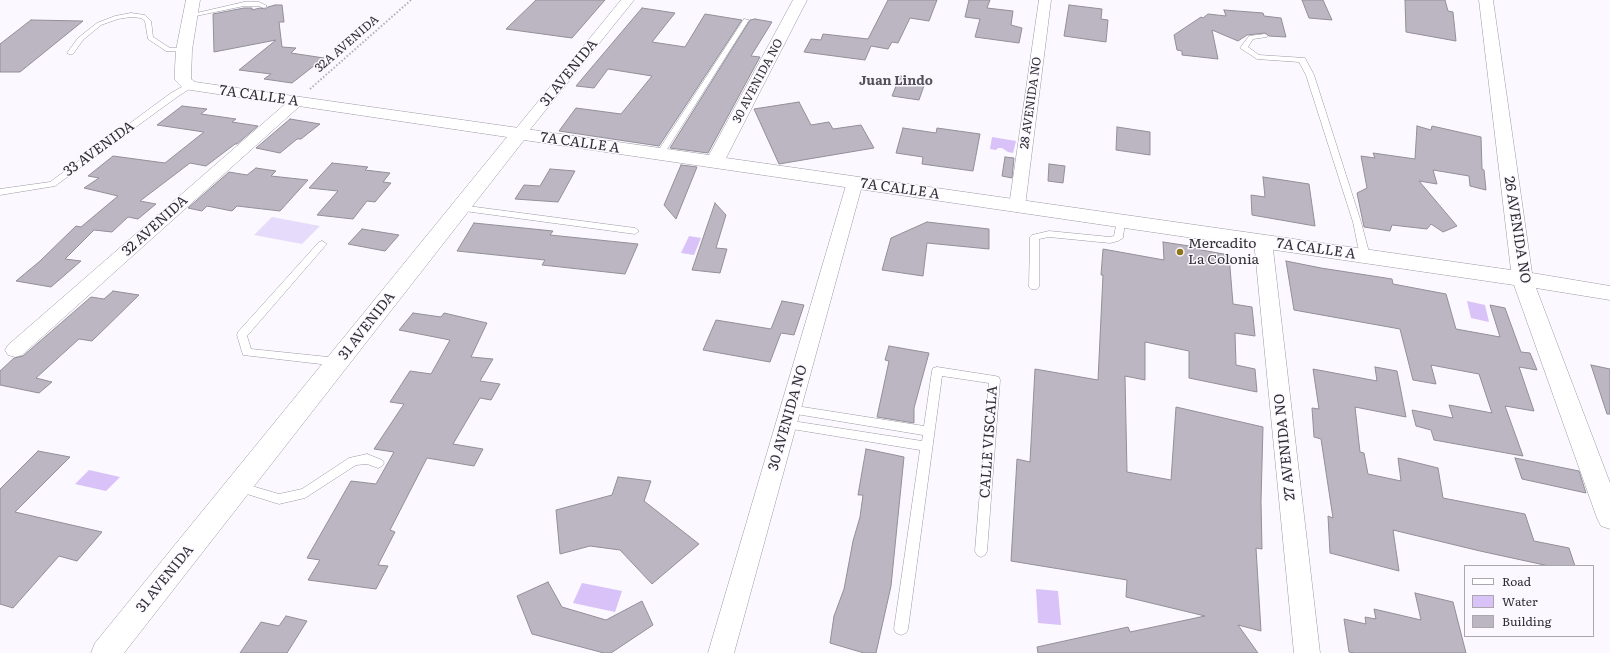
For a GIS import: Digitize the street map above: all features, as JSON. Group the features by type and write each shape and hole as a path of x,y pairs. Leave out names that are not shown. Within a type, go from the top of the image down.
{"street":[{"path":"190,86 183,80 184,50 193,0"},
{"name":"31 AVENIDA","path":"106,653 519,134 628,0"},
{"name":"30 AVENIDA NO","path":"715,162 800,0"},
{"name":"28 AVENIDA NO","path":"1017,206 1045,0"},
{"name":"26 AVENIDA NO","path":"1486,0 1522,279 1610,518"},
{"name":"7A CALLE A","path":"190,86 1263,241 1610,293"},
{"name":"32 AVENIDA","path":"15,350 296,102"},
{"name":"30 AVENIDA NO","path":"721,653 855,182"},
{"name":"27 AVENIDA NO","path":"1263,241 1307,653"}],"lane":[{"path":"190,15 244,4 259,4 264,6"},
{"path":"71,53 80,39 99,24 117,17 131,15 143,16 148,21 150,38 168,50 184,50"},
{"path":"660,154 746,20"},
{"path":"1265,36 1251,37 1244,48 1257,57 1302,60 1310,75 1357,222 1365,256"},
{"name":"33 AVENIDA","path":"0,192 52,184 174,95 190,86"},
{"path":"460,208 636,231"},
{"path":"1034,287 1035,237 1049,234 1110,240 1118,238 1121,221"},
{"path":"322,244 242,335 247,352 338,362"},
{"name":"CALLE VISCALA","path":"901,629 937,371 995,380 981,550"},
{"path":"788,417 928,431"},
{"path":"788,417 926,446"},
{"path":"238,487 279,499 306,493 353,461 367,459 378,463"}],"path":[{"name":"32A AVENIDA","path":"296,102 411,0"}],"shaded area":[{"path":"272,217 320,226 302,244 254,235"}],"water":[{"path":"992,137 1016,141 1013,153 1002,148 998,148 996,150 990,149"},
{"path":"689,236 701,238 694,255 681,253"},
{"path":"1467,301 1485,305 1489,322 1471,318"},
{"path":"89,470 120,477 106,491 75,484"},
{"path":"582,583 622,591 615,612 573,603"},
{"path":"1036,589 1058,591 1061,625 1038,623"}],"building":[{"path":"536,0 605,0 572,38 506,29"},
{"path":"888,0 937,0 929,21 910,18 898,43 892,42 888,49 871,46 865,60 804,52 811,39 821,40 823,34 868,39"},
{"path":"969,0 990,0 987,8 1013,11 1011,25 1022,28 1019,43 975,37 980,19 965,17"},
{"path":"1302,0 1323,0 1332,20 1309,18"},
{"path":"1405,0 1445,0 1448,11 1453,12 1456,41 1406,32"},
{"path":"275,5 282,5 284,22 279,22 282,47 296,48 291,53 324,58 292,83 264,79 271,74 239,70 276,40 214,52 213,14 244,8 252,8 252,10 260,8 265,9"},
{"path":"1069,5 1102,9 1101,19 1108,20 1106,42 1064,36"},
{"path":"642,8 675,13 652,42 685,47 705,14 742,20 659,146 559,131 576,108 621,114 652,76 608,69 594,88 576,86"},
{"path":"1224,10 1263,13 1264,16 1281,18 1286,37 1269,36 1265,33 1247,35 1238,41 1212,30 1218,59 1182,55 1182,51 1177,50 1174,35 1208,14 1226,16"},
{"path":"755,19 772,22 751,56 760,57 708,153 670,148 750,20"},
{"path":"31,20 83,21 20,72 0,72 0,44"},
{"path":"900,76 926,80 919,100 892,96"},
{"path":"799,102 811,125 829,122 833,129 861,125 874,148 779,164 754,109"},
{"path":"182,106 207,109 201,114 236,119 232,122 258,126 237,144 206,166 190,163 140,201 156,204 138,219 128,217 112,232 94,230 65,259 81,261 51,287 16,281 40,261 76,226 81,227 118,196 84,188 99,178 88,176 113,156 165,163 204,132 157,125"},
{"path":"290,119 320,124 301,139 297,139 280,153 256,148"},
{"path":"1417,126 1431,130 1432,126 1481,137 1482,169 1484,170 1486,190 1470,186 1469,176 1433,170 1437,184 1419,181 1457,226 1443,232 1431,224 1427,229 1392,225 1390,231 1364,227 1357,193 1367,188 1361,156 1375,158 1373,153 1415,159"},
{"path":"1117,127 1150,132 1150,155 1116,150"},
{"path":"903,128 936,133 937,128 980,134 973,171 922,164 923,157 896,153"},
{"path":"1005,157 1014,158 1012,178 1002,176"},
{"path":"332,163 368,167 365,170 390,173 383,182 391,183 375,202 367,201 353,219 317,215 338,191 309,188"},
{"path":"1049,164 1065,166 1063,183 1048,181"},
{"path":"681,165 697,167 676,219 664,205"},
{"path":"256,168 276,171 271,176 308,180 280,211 237,206 232,211 207,206 202,211 188,208 229,172 247,175"},
{"path":"550,169 575,171 558,202 515,199 524,185 540,186"},
{"path":"1263,177 1309,184 1315,226 1252,215 1251,195 1265,197"},
{"path":"715,203 726,215 716,248 727,249 720,273 692,270"},
{"path":"927,222 989,229 989,249 927,243 923,276 882,270 891,238"},
{"path":"474,223 553,231 550,235 638,244 625,274 542,265 545,260 457,251"},
{"path":"362,229 399,235 385,251 348,244"},
{"path":"1163,242 1196,247 1196,249 1229,255 1233,304 1252,307 1255,336 1235,333 1236,365 1255,369 1257,392 1189,378 1189,351 1145,342 1145,380 1125,376 1127,472 1171,480 1176,407 1263,427 1261,501 1262,549 1256,548 1261,631 1238,625 1258,653 1038,653 1037,647 1128,627 1130,632 1205,616 1126,597 1127,580 1011,561 1017,459 1030,462 1035,369 1098,380 1103,249 1164,260"},
{"path":"1286,261 1392,279 1393,284 1446,294 1456,329 1500,337 1490,305 1505,308 1521,352 1530,353 1537,370 1519,367 1534,411 1505,406 1523,456 1434,440 1431,430 1416,426 1412,410 1453,418 1449,405 1492,413 1479,374 1431,365 1436,384 1413,380 1400,329 1294,310"},
{"path":"113,291 139,295 92,341 79,339 36,378 52,382 39,393 0,385 0,371 14,358 23,356 91,297 104,299"},
{"path":"782,301 804,305 794,335 781,333 770,362 703,350 716,320 771,329"},
{"path":"413,313 441,317 444,313 487,323 471,357 493,359 480,381 500,384 491,400 480,398 453,444 483,449 474,466 427,458 390,530 395,532 378,565 388,566 376,589 308,580 320,560 307,558 351,481 376,484 394,452 374,449 404,404 390,402 410,371 431,374 450,340 399,330"},
{"path":"889,346 929,353 914,408 914,423 877,417 889,361 885,360"},
{"path":"1591,365 1610,369 1610,414 1607,414"},
{"path":"1375,367 1397,371 1406,417 1355,407 1360,452 1364,453 1368,474 1401,481 1398,458 1438,468 1443,498 1525,514 1534,541 1569,548 1575,565 1544,565 1393,530 1399,571 1330,553 1328,516 1333,518 1321,439 1314,437 1312,408 1319,409 1313,369 1377,381"},
{"path":"866,449 904,457 891,586 876,653 864,653 830,643 834,616 844,589 853,541 860,517 863,495 858,495"},
{"path":"38,451 70,457 15,512 102,532 77,561 59,556 13,608 0,604 0,489"},
{"path":"1515,458 1579,471 1586,493 1522,479"},
{"path":"618,477 651,481 644,501 699,544 652,584 620,550 590,546 560,554 556,510 612,495"},
{"path":"548,582 562,607 606,620 642,601 653,625 611,653 604,653 532,634 517,596"},
{"path":"1415,593 1453,602 1466,653 1349,652 1344,619 1366,624 1365,617 1376,619 1374,609 1421,620"},
{"path":"286,616 307,621 287,653 240,653 261,622 279,626"}],"place":[{"name":"Mercadito La Colonia","path":"1180,252"}],"district":[{"name":"Juan Lindo","path":"896,81"}]}
